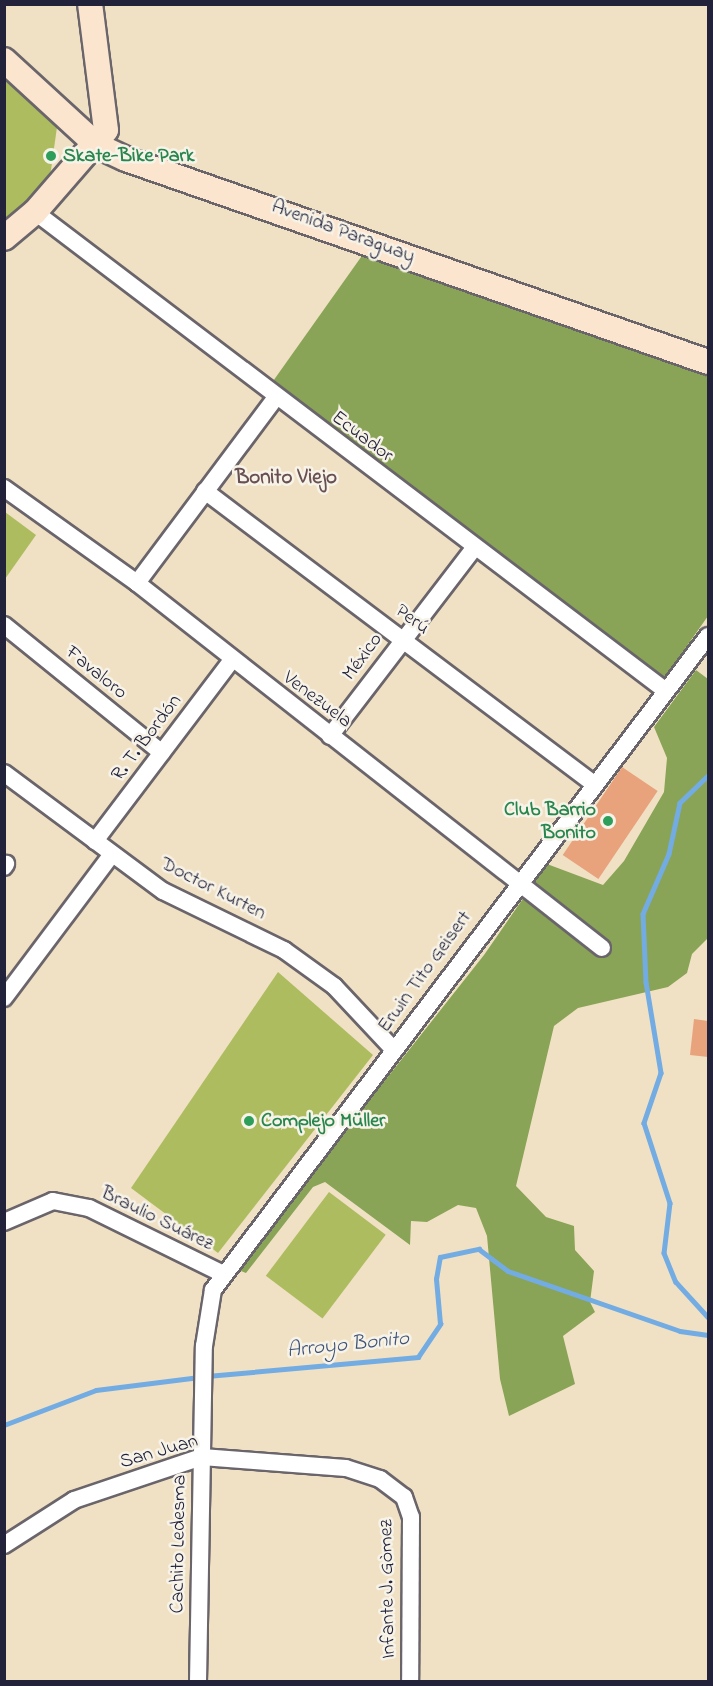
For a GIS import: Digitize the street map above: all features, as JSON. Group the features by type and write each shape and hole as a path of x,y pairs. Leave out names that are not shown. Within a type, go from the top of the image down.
{"main road":[{"path":"4,238 35,212 98,146 106,130 90,4"},
{"name":"Avenida Paraguay","path":"4,60 98,146 708,362"}],"street":[{"name":"Ecuador","path":"35,212 276,398 666,691"},
{"path":"137,583 276,398"},
{"name":"Venezuela","path":"4,488 137,583 231,661 602,948"},
{"name":"Perú","path":"205,491 593,783"},
{"name":"México","path":"330,736 402,639 474,548"},
{"name":"Favaloro","path":"4,625 162,753"},
{"name":"Erwin Tito Geisert","path":"204,1346 213,1290 223,1274 593,783 708,636"},
{"name":"R. T. Bordón","path":"95,841 231,661"},
{"name":"Doctor Kurten","path":"4,773 163,891 284,950 334,986 394,1050"},
{"path":"4,998 112,854"},
{"name":"Braulio Suárez","path":"4,1222 53,1202 89,1208 223,1274"},
{"name":"Cachito Ledesma","path":"198,1682 204,1346"},
{"name":"San Juan","path":"4,1545 74,1500 202,1457 346,1468 380,1479 404,1497"},
{"name":"Infante J. Gòmez","path":"404,1497 411,1517 410,1682"}],"green space":[{"path":"4,74 57,127 49,184 5,222"},
{"path":"376,236 513,280 708,355 708,616 663,680 271,384"},
{"path":"5,512 36,535 5,579"},
{"path":"696,670 708,679 708,938 692,954 687,973 668,987 578,1008 554,1026 516,1186 546,1217 574,1226 575,1250 594,1271 590,1302 595,1312 563,1336 575,1384 509,1416 500,1379 487,1236 476,1208 458,1205 427,1222 411,1221 410,1245 325,1182 313,1187 246,1273 236,1269 484,955 547,864 603,885 624,861 664,792 667,758 654,727"},
{"name":"Complejo Müller","path":"278,972 373,1055 218,1253 131,1188"},
{"path":"329,1192 386,1235 323,1319 266,1276"}],"building":[{"name":"Club Barrio Bonito","path":"622,767 658,791 598,879 563,855"},
{"path":"694,1019 708,1021 708,1057 690,1055"}],"waterway":[{"name":"Arroyo Bonito","path":"708,776 680,803 669,854 643,914 646,982 661,1073 644,1123 670,1203 664,1253 676,1282 708,1317"},
{"name":"Arroyo Bonito","path":"207,1376 418,1357 440,1324 436,1279 440,1257 479,1249 508,1271 680,1331 708,1335"},
{"name":"Arroyo Bonito","path":"4,1425 96,1390 199,1377"}],"place":[{"name":"Skate-Bike Park","path":"51,156"},
{"name":"Club Barrio Bonito","path":"608,821"},
{"name":"Complejo Müller","path":"249,1121"}],"district":[{"name":"Bonito Viejo","path":"286,478"}]}
